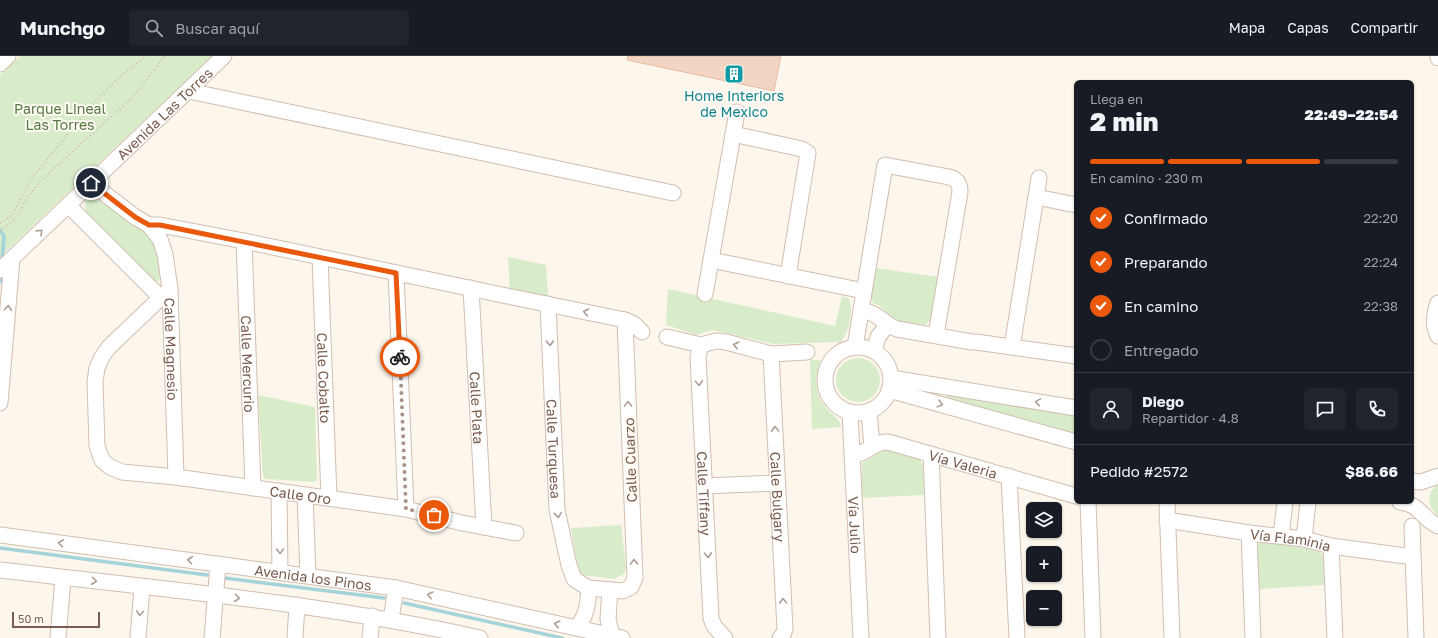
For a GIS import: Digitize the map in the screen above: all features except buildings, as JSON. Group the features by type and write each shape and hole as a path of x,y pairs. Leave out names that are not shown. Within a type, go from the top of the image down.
{"street":[{"path":"0,64 8,56"},
{"name":"Avenida Las Torres","path":"0,270 224,56"},
{"path":"189,91 673,193"},
{"path":"705,294 737,112"},
{"path":"733,134 807,151 808,158 788,276"},
{"path":"856,347 885,165 949,177 957,180 960,192 936,335"},
{"path":"1012,347 1040,178"},
{"path":"91,183 135,217 149,225 160,225 244,241 625,320 634,324 642,332"},
{"path":"1036,197 1074,205"},
{"path":"68,205 165,294"},
{"name":"Calle Magnesio","path":"149,225 160,239 165,254 165,294 176,477"},
{"name":"Calle Mercurio","path":"244,241 253,488"},
{"name":"Calle Cobalto","path":"320,257 329,498"},
{"path":"0,403 12,260"},
{"path":"711,260 864,291"},
{"path":"396,273 406,509"},
{"name":"Calle Plata","path":"471,288 484,527"},
{"name":"Calle Oro","path":"165,294 109,347 97,368 95,382 97,446 102,460 110,467 122,472 176,477 406,509 516,533"},
{"path":"1438,303 1434,323 1438,336"},
{"name":"Calle Turquesa","path":"548,304 558,518 572,577 576,582 587,587"},
{"path":"861,310 874,312 888,324 897,329 974,342 1074,356"},
{"name":"Calle Cuarzo","path":"614,591 629,589 635,578 625,320"},
{"path":"874,351 878,337 888,324"},
{"path":"667,337 701,345 716,341 726,342 771,354 807,352"},
{"name":"Calle Tiffany","path":"701,345 698,357 711,618 714,626 725,638"},
{"path":"865,347 874,351 882,358 888,367 890,384 878,406 869,411 850,412 841,408 830,397 825,382 826,372 830,362 836,354 845,349 865,347"},
{"name":"Calle Bulgary","path":"771,354 785,629 784,635 780,638"},
{"path":"890,384 924,383 1074,408"},
{"path":"921,399 924,383"},
{"path":"890,384 921,399 1074,441"},
{"path":"869,411 872,447"},
{"name":"Vía Julio","path":"850,412 861,638"},
{"name":"Vía Valeria","path":"853,456 864,453 880,442 888,442 1074,495"},
{"path":"931,454 938,638"},
{"path":"1009,476 1017,638"},
{"path":"1415,481 1438,476"},
{"path":"704,486 777,483"},
{"path":"279,491 280,572"},
{"path":"305,495 308,575"},
{"path":"1088,504 1093,638"},
{"path":"1167,504 1172,638"},
{"path":"1282,536 1285,504"},
{"path":"1304,539 1308,504"},
{"path":"1407,504 1426,519 1438,526"},
{"name":"Vía Flaminia","path":"1168,520 1249,533 1304,539 1331,546 1413,557"},
{"path":"1412,526 1416,638"},
{"path":"1249,533 1253,638"},
{"name":"Avenida los Pinos","path":"0,535 308,575 396,588 617,637"},
{"path":"1331,546 1335,638"},
{"path":"212,638 218,564"},
{"path":"0,570 297,605 372,616 448,634 480,638"},
{"path":"58,638 63,578"},
{"path":"138,638 142,587"},
{"path":"576,628 586,613 587,587 614,591 608,619 617,637"},
{"path":"391,620 396,588"},
{"path":"295,638 297,605"},
{"path":"370,638 372,616"}],"path":[{"path":"1,222 12,215 31,179 92,105 120,76 147,56"},
{"path":"0,230 15,220 26,200 40,181 132,98 165,56"}],"green space":[{"name":"Parque Lineal Las Torres","path":"20,56 212,56 0,257 0,75"},
{"path":"91,197 96,198 125,218 151,239 156,248 159,259 159,281 153,282 86,211 85,202"},
{"path":"508,257 546,265 548,297 510,293"},
{"path":"876,268 938,277 931,320 924,325 896,321 880,306 873,303 871,297"},
{"path":"668,289 835,326 842,296 848,298 850,302 850,321 846,333 840,342 774,344 713,330 697,335 666,325"},
{"path":"858,358 870,362 876,368 880,380 876,392 870,398 858,402 846,398 840,392 836,380 840,368 846,362"},
{"path":"810,360 821,360 816,379 817,391 822,403 837,419 841,427 812,429"},
{"path":"947,394 1074,414 1074,435 946,398"},
{"path":"258,395 315,407 317,478 315,482 266,479 263,477"},
{"path":"885,449 919,458 923,466 924,495 862,498 862,463"},
{"path":"1438,484 1438,516 1434,512 1429,500 1431,491"},
{"path":"621,525 626,568 624,574 614,579 582,575 578,568 571,528"},
{"path":"1265,541 1319,551 1324,557 1325,585 1259,589 1257,548 1260,542"}],"waterway":[{"path":"0,230 4,236 2,263"},
{"path":"0,282 1,273"},
{"path":"0,548 207,575"},
{"path":"225,578 384,598"},
{"path":"404,603 562,638"}],"way so far":[{"path":"400,357 406,509 434,515"}],"place":[{"name":"Home Interiors de Mexico","path":"734,74"}],"route":[{"path":"91,183 135,217 149,225 160,225 244,241 396,273 400,357"}]}
